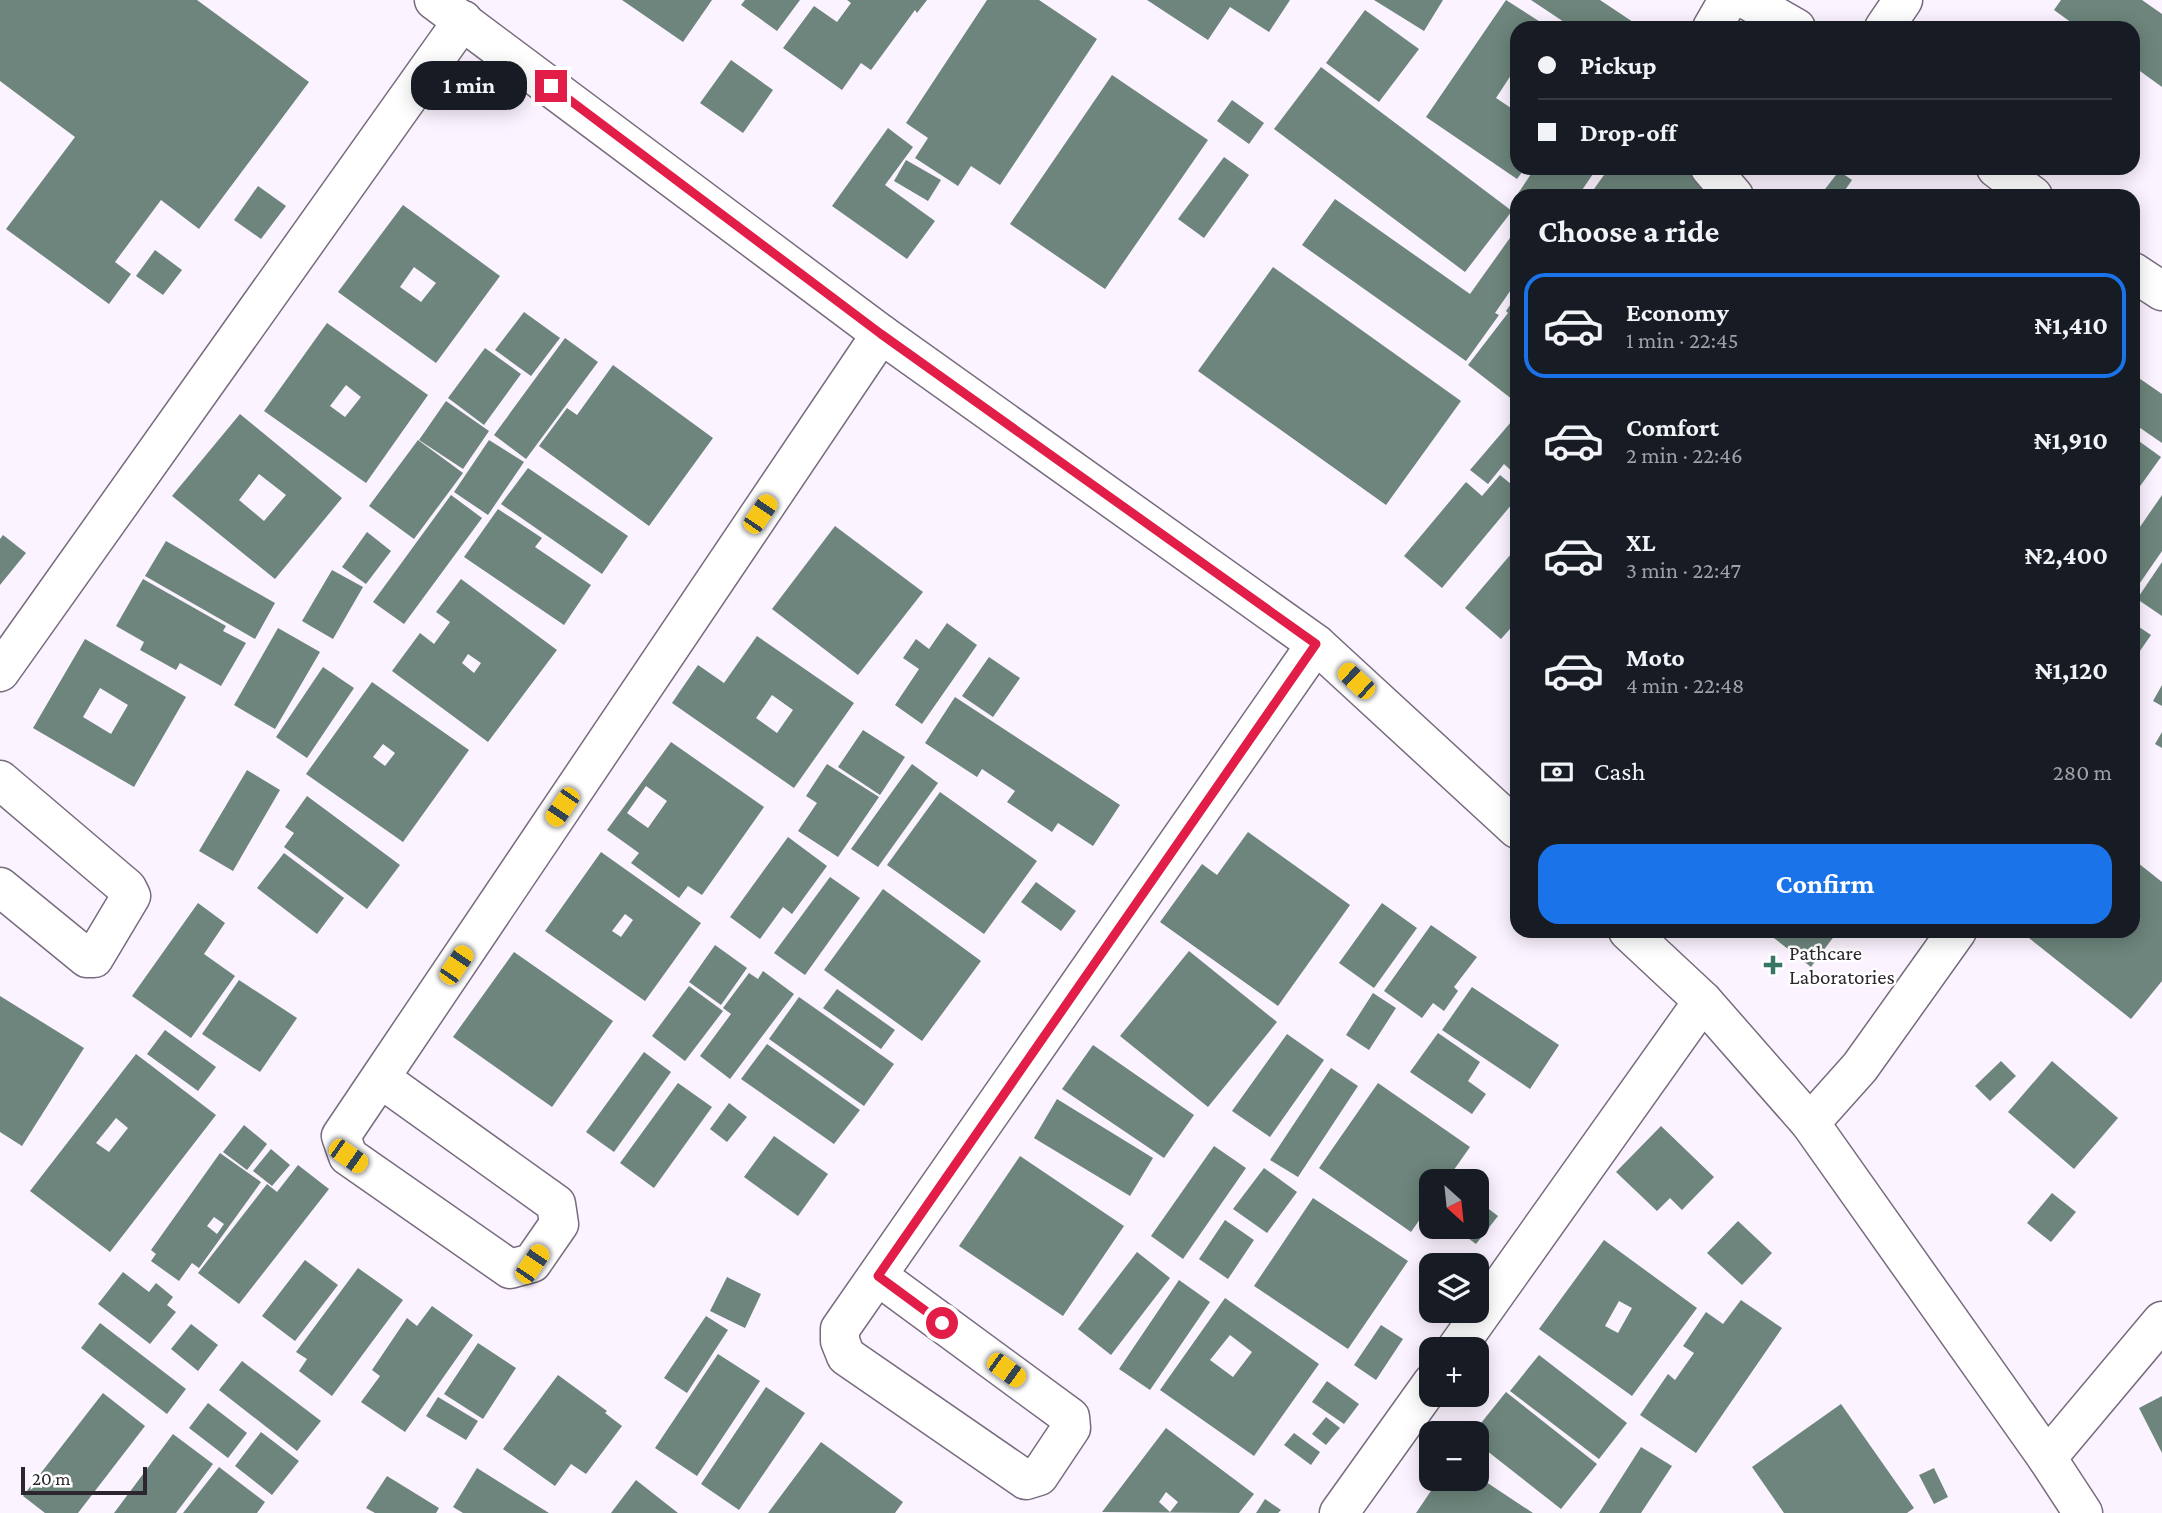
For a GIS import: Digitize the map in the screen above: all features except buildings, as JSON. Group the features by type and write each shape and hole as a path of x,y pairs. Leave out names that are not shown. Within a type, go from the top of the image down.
{"street":[{"path":"1716,21 1728,0"},
{"path":"1747,0 1784,21"},
{"path":"1889,21 1903,0"},
{"path":"0,673 449,10 881,334 1316,644 1510,823"},
{"path":"1716,175 1728,189"},
{"path":"2005,175 2024,189"},
{"path":"2140,277 2162,291"},
{"path":"380,1078 556,1204 559,1224 532,1264 510,1269 348,1156 341,1136 380,1078 881,334"},
{"path":"878,1276 1070,1417 1071,1428 1038,1476 1026,1480 846,1356 839,1341 840,1329 1316,644"},
{"path":"0,780 127,888 131,896 94,958 87,958 0,887"},
{"path":"1636,938 1703,1001 1810,1123 2083,1513"},
{"path":"1810,1123 1860,1067 1952,938"},
{"path":"1465,1337 1703,1001"},
{"path":"2047,1458 2162,1321"},
{"path":"1339,1513 1419,1401"}],"place":[{"name":"Pathcare Laboratories","path":"1773,965"}],"route":[{"path":"551,86 881,334 1316,644 878,1276 942,1323"}]}
